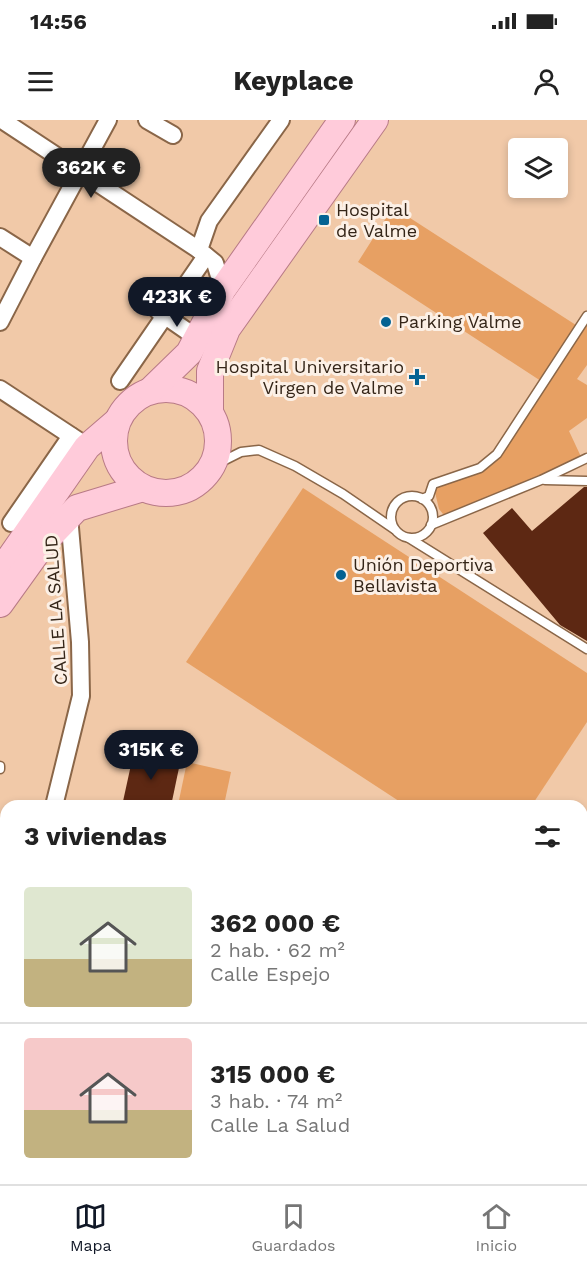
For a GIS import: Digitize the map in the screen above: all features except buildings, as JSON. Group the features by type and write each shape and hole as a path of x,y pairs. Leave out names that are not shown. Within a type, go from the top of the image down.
{"main road":[{"path":"152,390 189,353 223,289 342,120"},
{"path":"210,412 196,398 182,391 168,388 152,390 139,395 129,403 116,422 113,438 116,459 129,478 143,488 162,493 184,490 203,478 212,467 218,442 217,430 210,412 210,371 227,329 375,120"},
{"path":"0,572 13,524 79,441 116,422"},
{"path":"0,604 46,540 77,508 143,488"}],"street":[{"path":"2,120 202,253 215,263 223,289"},
{"path":"0,322 108,120"},
{"path":"147,120 173,135"},
{"path":"120,381 202,253 209,222 281,120"},
{"path":"0,237 33,258"},
{"path":"161,314 197,338"},
{"path":"0,389 79,441"},
{"name":"CALLE LA SALUD","path":"55,800 81,696 80,642 69,516"}],"lane":[{"path":"422,499 429,496 434,484 480,468 498,454 587,316"},
{"path":"212,467 241,452 259,450 295,466 343,494 403,537 422,535 431,525 433,519 430,507 422,499 408,496 396,503 390,516 394,529"},
{"path":"431,525 541,480 587,458"},
{"path":"541,480 587,481"},
{"path":"409,538 587,649"}],"shaded area":[{"path":"393,207 579,327 587,316 587,365 577,379 587,385 587,418 569,431 583,461 447,519 439,509 433,484 480,468 497,454 544,383 358,262"},
{"name":"Unión Deportiva Bellavista","path":"303,488 587,673 587,722 535,800 397,800 186,662"},
{"path":"187,762 231,772 225,800 179,800"}],"place":[{"name":"Hospital de Valme","path":"324,220"},
{"name":"Parking Valme","path":"386,322"},
{"name":"Hospital Universitario Virgen de Valme","path":"417,377"},
{"name":"Unión Deportiva Bellavista","path":"341,575"}]}
